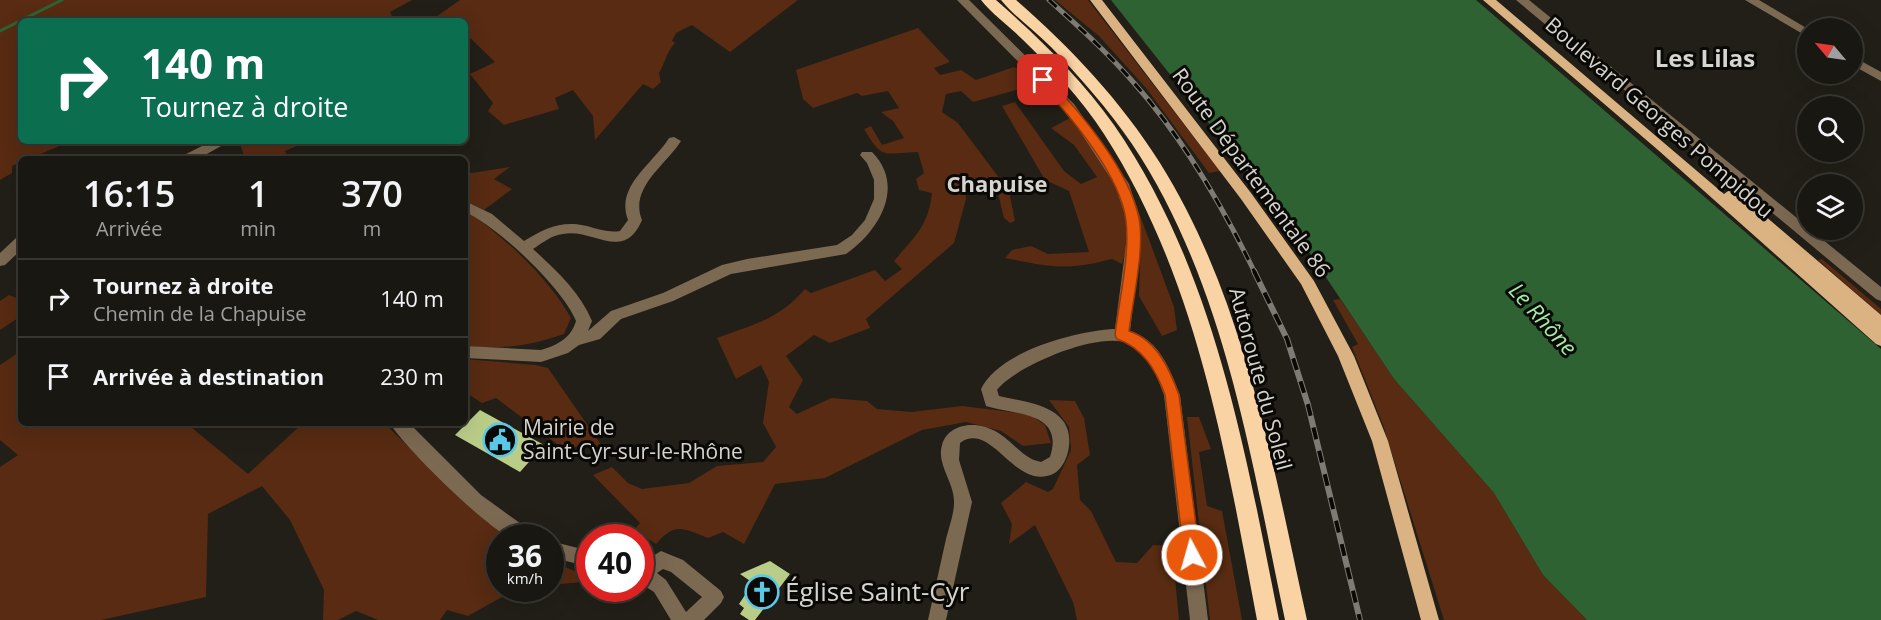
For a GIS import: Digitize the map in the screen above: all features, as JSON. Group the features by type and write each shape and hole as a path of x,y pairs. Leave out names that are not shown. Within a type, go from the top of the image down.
{"highway":[{"name":"Autoroute du Soleil","path":"988,0 1058,66 1108,129 1149,196 1173,245 1191,289 1220,390 1268,620"},
{"name":"Autoroute du Soleil","path":"1008,0 1072,59 1113,108 1164,184 1192,240 1212,288 1243,388 1296,620"}],"main road":[{"name":"Route Départementale 86","path":"1096,0 1246,196 1307,281 1346,356 1380,441 1430,620"},
{"name":"Boulevard Georges Pompidou","path":"1489,0 1881,340"},
{"name":"Boulevard Georges Pompidou","path":"1502,0 1588,71 1881,324"}],"street":[{"path":"963,0 1070,107 1122,184 1133,218 1134,237 1122,335"},
{"path":"1522,0 1881,294"},
{"path":"1751,0 1797,27"},
{"path":"1863,66 1881,76"},
{"path":"522,248 564,228 613,237 626,235 634,226 635,220 629,208 635,193 644,177 670,149 674,141"},
{"path":"193,156 217,144"},
{"path":"577,339 586,339 595,335 616,315 668,297 727,269 841,250 857,239 871,222 881,199 881,180 873,161 867,155"},
{"path":"468,208 492,221 522,248 577,304 584,321 577,339 563,349 541,356 468,352"},
{"path":"0,261 18,245"},
{"path":"937,620 963,502 962,490 949,457 948,449 951,442 960,434 969,431 1004,444 1031,468 1046,469 1055,464 1060,456 1062,443 1059,430 1051,419 1027,406 992,401 988,389 1002,374 1023,361 1052,348 1086,337 1109,334 1131,337 1149,351 1166,377 1172,395 1199,620"},
{"path":"401,426 482,505 508,524"},
{"path":"654,564 661,559 676,566 715,597 691,620"},
{"path":"654,581 660,586 681,620"}],"shaded area":[{"path":"0,0 412,0 390,12 393,18 18,18 18,144 64,144 36,156 18,156 18,163 12,166 12,173 0,180"},
{"path":"460,0 798,0 730,52 692,25 676,33 672,41 675,43 659,73 661,82 653,89 643,84 595,140 593,116 573,90 555,98 559,109 504,125 488,111 493,103 470,74 495,62 468,36 468,18 436,17"},
{"path":"1055,0 1088,0 1220,171 1209,173 1146,88 1099,36"},
{"path":"918,28 950,62 934,68 940,75 961,70 976,80 1014,67 1024,72 1027,87 973,102 961,91 946,94 942,112 958,123 1009,191 1015,221 1010,223 1004,218 994,177 965,182 966,199 954,243 866,319 870,328 830,343 814,335 786,356 803,380 789,407 797,414 831,398 867,401 877,409 911,412 962,406 1029,414 1045,425 1051,443 1023,446 1001,431 966,422 922,430 825,478 775,484 744,544 723,532 708,538 680,529 669,532 656,544 654,543 654,524 639,524 593,475 612,467 628,483 642,489 689,483 717,466 763,462 776,447 763,423 769,382 761,365 736,379 717,338 765,320 785,308 805,289 811,293 875,270 885,281 902,269 894,261 924,223 930,205 932,193 919,190 916,179 924,173 918,152 891,154 880,151 864,129 871,126 882,145 904,138 893,121 881,112 899,108 888,91 862,96 857,93 813,108 803,99 796,70"},
{"path":"1015,102 1064,171 1081,184 1097,177 1074,145 1051,128 1070,118 1101,159 1119,191 1129,225 1128,242 1122,264 1112,259 1082,265 1058,266 1005,258 1012,250 1031,246 1048,254 1089,252 1069,191 1045,180 1002,106"},
{"path":"240,144 301,144 285,151 287,156 244,156"},
{"path":"510,167 494,179 512,189 484,210 468,202 468,174"},
{"path":"1134,199 1174,307 1177,330 1162,336 1139,296 1141,233"},
{"path":"468,212 525,259 551,288 571,318 564,334 538,342 492,347 468,346"},
{"path":"1822,259 1881,309 1881,315 1818,260"},
{"path":"9,295 18,299 18,318 0,330 0,301"},
{"path":"1340,299 1394,379 1494,493 1543,575 1587,620 1444,620 1383,425 1352,347 1358,344 1333,300"},
{"path":"18,353 18,426 190,426 248,474 300,426 387,426 491,524 486,524 486,602 493,602 468,616 447,610 440,620 378,620 356,611 338,620 323,620 324,590 290,520 262,486 208,514 206,597 101,620 0,620 0,467 18,455 0,440 0,365"},
{"path":"468,359 548,368 602,446 593,450 582,445 565,450 496,398 482,403 468,394"},
{"path":"1049,400 1075,401 1084,418 1090,455 1077,465 1080,500 1091,511 1116,562 1137,563 1153,545 1172,546 1179,620 1077,620 1073,602 1035,525 1009,544 1012,524 1001,503 1026,482 1048,492 1053,489 1071,450 1069,427"},
{"path":"1187,417 1199,417 1211,449 1199,452 1207,506 1222,511 1242,620 1210,620"},
{"path":"564,567 576,572 576,583 564,584"}],"water":[{"name":"Le Rhône","path":"1111,0 1476,0 1881,349 1881,620 1587,620 1543,575 1494,493 1394,379 1299,237"}],"building":[{"name":"Mairie de Saint-Cyr-sur-le-Rhône","path":"480,410 544,445 520,472 455,435 464,426 468,426 468,422"},
{"name":"Église Saint-Cyr","path":"770,561 790,574 755,620 749,620 740,614 744,608 739,604 753,583 740,574"}],"waterway":[{"path":"26,18 62,0"},
{"path":"0,31 18,22"}],"railway":[{"path":"1049,0 1114,61 1152,104 1216,198 1255,272"},
{"path":"1255,272 1287,339 1308,405 1360,620"}],"place":[{"name":"Mairie de Saint-Cyr-sur-le-Rhône","path":"500,440"},
{"name":"Église Saint-Cyr","path":"762,592"}],"district":[{"name":"Les Lilas","path":"1705,59"},
{"name":"Chapuise","path":"997,184"}],"route":[{"path":"1043,80 1070,107 1122,184 1133,218 1134,237 1122,335 1131,337 1149,351 1166,377 1172,395 1192,555"}]}
